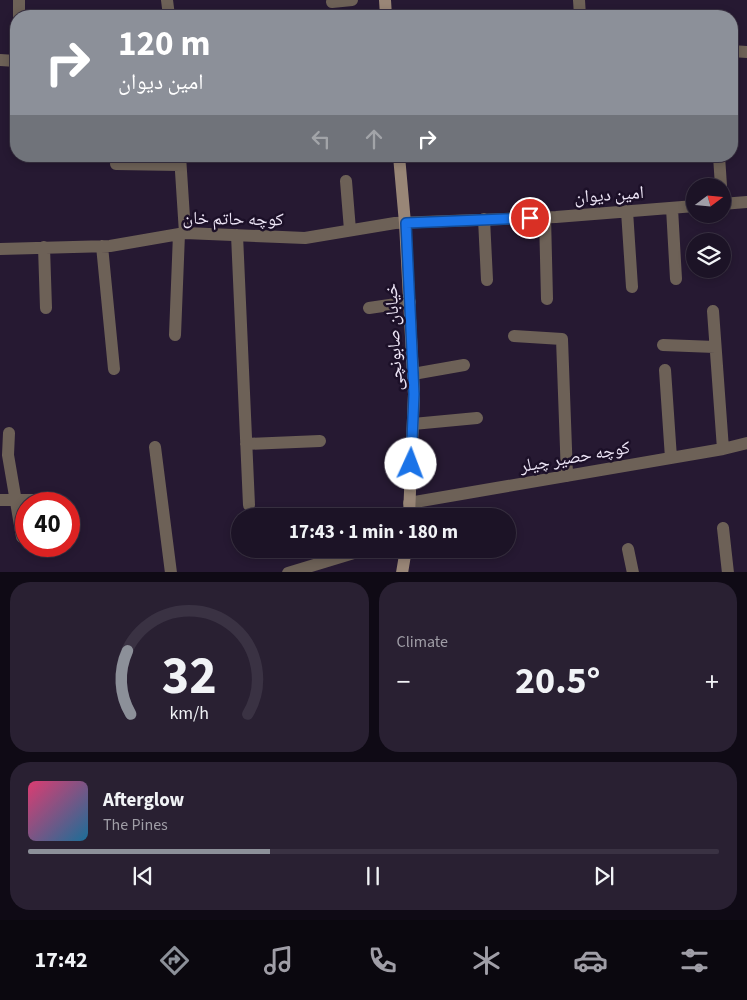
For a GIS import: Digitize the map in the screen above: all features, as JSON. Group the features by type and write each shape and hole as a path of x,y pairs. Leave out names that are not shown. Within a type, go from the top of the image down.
{"street":[{"path":"332,2 352,0"},
{"path":"116,164 148,162"},
{"path":"174,335 182,234 180,162"},
{"name":"خیابان صابونچی","path":"400,162 406,223 414,394 409,508"},
{"path":"719,162 720,178"},
{"path":"346,181 350,230"},
{"path":"731,203 747,202"},
{"name":"امین دیوان","path":"406,223 545,217 686,207"},
{"path":"672,208 676,279"},
{"path":"627,211 632,287"},
{"path":"545,217 547,299"},
{"path":"484,220 487,280"},
{"name":"کوچه حاتم خان","path":"0,249 110,246 182,234 305,238 395,223 406,223"},
{"path":"237,235 249,505"},
{"path":"102,246 114,369"},
{"path":"44,248 46,308"},
{"path":"370,308 410,302"},
{"path":"713,311 723,449"},
{"path":"514,336 562,339 567,476"},
{"path":"663,346 715,347"},
{"path":"413,374 464,365"},
{"path":"665,370 671,458"},
{"path":"413,424 477,418"},
{"path":"0,500 15,500 8,455 9,433"},
{"path":"246,444 320,441"},
{"name":"کوچه حصیر چیلر","path":"418,508 567,476 723,449 747,443"},
{"path":"155,447 171,572"},
{"path":"723,528 728,572"},
{"path":"628,549 633,572"},
{"path":"288,572 336,558"},
{"path":"402,572 404,558"}],"route":[{"path":"411,464 414,394 406,223 530,218"}]}
